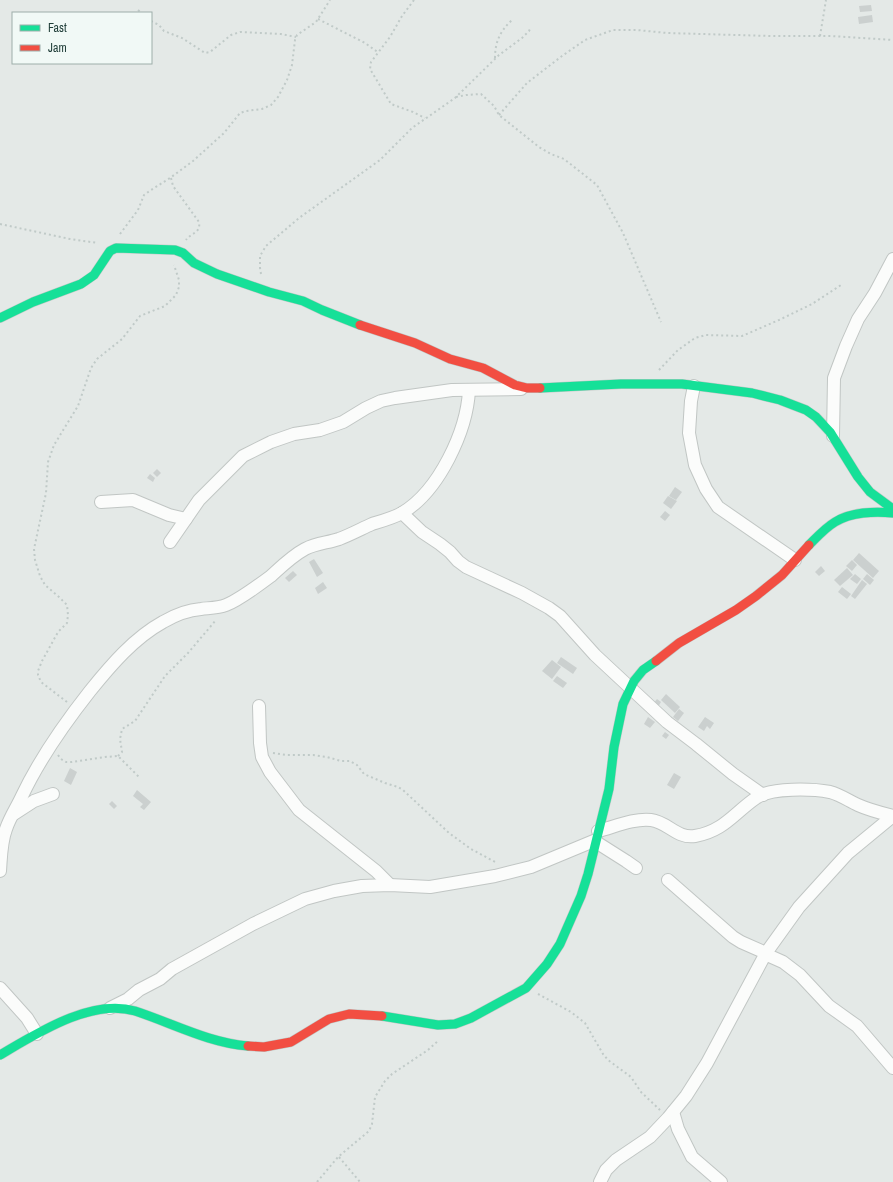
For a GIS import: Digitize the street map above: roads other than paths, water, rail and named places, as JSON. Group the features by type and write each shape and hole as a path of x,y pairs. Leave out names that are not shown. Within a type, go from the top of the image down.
{"street":[{"path":"0,318 33,302 81,284 94,275 110,251 116,248 179,251 194,263 217,274 295,299 374,330 415,343 450,359 483,368 515,385 527,388"},
{"path":"833,436 834,378 858,319 875,293 893,259"},
{"path":"170,542 199,500 243,456 271,442 294,434 320,430 343,422 381,401 452,390 513,390 527,388 643,384 694,386 752,393 780,400 806,410 816,417 833,436 870,492 893,509"},
{"path":"694,386 691,401 689,433 695,465 706,489 718,507 795,560"},
{"path":"0,871 3,841 11,816 40,762 76,709 111,664 163,622 179,614 197,609 226,605 263,582 291,558 304,550 317,544 339,539 402,513 414,504 427,491 448,460 459,439 466,415 469,390"},
{"path":"101,502 133,500 169,515 186,519"},
{"path":"0,1055 55,1024 76,1016 102,1010 122,1009 134,1011 179,1028 234,1045 255,1048 291,1042 329,1019 349,1014 377,1015 438,1025 455,1024 471,1018 526,988 547,964 560,944 581,896 609,789 614,747 623,704 634,681 651,663 679,643 736,610 756,596 782,575 828,527 846,516 881,512 893,513"},
{"path":"402,513 422,532 445,548 466,567 522,593 560,616 582,642 630,690 666,722 763,795"},
{"path":"259,706 262,757 270,772 299,810 376,871 390,884"},
{"path":"107,1010 160,979 172,969 253,924 305,899 327,892 362,886 390,884 430,886 480,879 531,867 597,838 623,824 642,820 652,820 663,823 683,836 694,836 707,833 725,824 758,796 771,792 805,790 830,792 840,795 867,808 893,816"},
{"path":"11,816 34,801 53,794"},
{"path":"600,1182 606,1170 616,1160 650,1137 686,1096 707,1063 766,954 799,907 823,878 848,853 893,816"},
{"path":"597,838 636,868"},
{"path":"668,880 733,937 783,962 800,974 829,1006 856,1026 893,1068"},
{"path":"0,988 27,1018 37,1034"},
{"path":"670,1115 692,1157 721,1182"}]}
